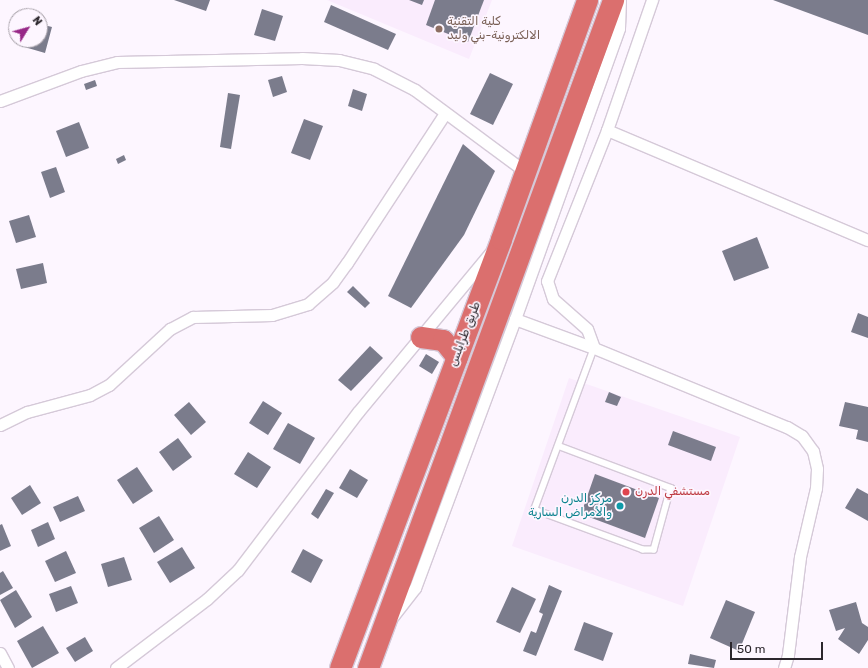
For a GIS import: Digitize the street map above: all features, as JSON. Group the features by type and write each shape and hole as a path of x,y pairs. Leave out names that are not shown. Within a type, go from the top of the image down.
{"highway":[{"name":"طريق طرابلس","path":"340,668 526,172 587,0"},
{"path":"368,668 613,0"},
{"path":"421,337 443,340 457,357"}],"street":[{"path":"383,627 415,588 515,319 620,28 620,0"},
{"path":"594,348 587,329 554,299 547,281 607,130 652,0"},
{"path":"0,101 81,71 117,62 322,58 357,64 395,78 526,172"},
{"path":"0,425 27,412 90,395 110,385 170,329 192,317 272,314 308,304 333,282 347,263 445,113"},
{"path":"607,130 868,240"},
{"path":"116,668 224,585 249,557 358,412 501,238"},
{"path":"515,319 594,348 788,427 802,436 813,451 817,469 816,488 800,557 788,655 784,668"},
{"path":"0,653 8,668"}],"lane":[{"path":"559,446 671,488 654,550 643,550 534,510 594,348"}],"shaded area":[{"name":"كلية التقنية الالكترونية-بني وليد","path":"327,0 492,0 469,59"},
{"name":"مستشفي الدرن","path":"569,378 740,437 683,606 512,546"}],"building":[{"path":"174,0 210,0 206,11"},
{"path":"409,0 424,0 422,5"},
{"path":"435,0 484,0 468,42 426,25"},
{"path":"773,0 868,0 868,35"},
{"path":"331,5 396,34 388,50 324,22"},
{"path":"262,9 283,16 275,41 254,35"},
{"path":"48,26 52,27 48,42"},
{"path":"28,48 46,48 45,53"},
{"path":"490,73 513,84 493,125 470,114"},
{"path":"282,76 287,92 273,97 268,80"},
{"path":"95,80 97,86 86,90 84,84"},
{"path":"353,89 367,94 362,111 348,106"},
{"path":"228,93 240,95 231,149 220,147"},
{"path":"304,119 323,126 310,160 291,153"},
{"path":"79,122 89,148 66,157 56,131"},
{"path":"463,144 495,171 464,235 411,308 388,296"},
{"path":"124,155 126,160 118,164 116,159"},
{"path":"56,167 65,192 50,198 41,172"},
{"path":"29,215 36,237 16,243 9,221"},
{"path":"757,237 769,268 734,281 722,251"},
{"path":"43,263 47,283 21,289 16,269"},
{"path":"353,286 370,303 365,308 347,292"},
{"path":"858,313 868,317 868,338 851,332"},
{"path":"370,346 383,358 351,391 338,380"},
{"path":"426,354 439,362 432,374 419,366"},
{"path":"609,392 621,397 617,406 605,402"},
{"path":"263,401 282,413 268,435 249,423"},
{"path":"189,402 206,422 191,435 174,415"},
{"path":"845,402 868,407 868,442 856,439 858,430 839,426"},
{"path":"288,423 315,438 300,464 273,449"},
{"path":"673,431 716,447 711,461 668,445"},
{"path":"178,438 192,457 173,471 159,452"},
{"path":"248,452 271,467 257,488 234,474"},
{"path":"137,467 153,491 133,504 117,480"},
{"path":"350,469 368,480 357,498 339,488"},
{"name":"مركز الدرن والأمراض السارية","path":"595,474 659,498 645,538 581,514"},
{"path":"30,485 41,503 22,515 11,498"},
{"path":"857,488 868,494 868,521 845,508"},
{"path":"326,489 334,493 318,519 311,514"},
{"path":"78,496 85,511 60,522 53,507"},
{"path":"159,516 174,540 154,553 139,528"},
{"path":"48,522 55,539 38,547 31,530"},
{"path":"2,524 11,546 0,551 0,525"},
{"path":"182,547 195,568 170,583 157,562"},
{"path":"303,549 323,560 311,583 291,572"},
{"path":"66,551 76,573 55,582 45,561"},
{"path":"124,557 132,580 108,587 101,564"},
{"path":"3,571 13,588 0,595 0,573"},
{"path":"549,585 562,591 536,656 523,651 531,631 536,633 543,614 539,612"},
{"path":"71,586 78,603 56,612 49,594"},
{"path":"512,587 536,599 520,633 496,622"},
{"path":"16,590 32,617 15,628 0,600"},
{"path":"726,600 755,612 739,651 710,638"},
{"path":"856,602 862,623 868,627 868,640 859,654 838,639 845,628 836,631 829,610"},
{"path":"584,622 613,633 603,661 574,650"},
{"path":"43,626 59,653 32,668 17,641"},
{"path":"85,637 93,651 75,662 66,648"},
{"path":"690,654 716,660 714,668 688,664"}],"place":[{"name":"كلية التقنية الالكترونية-بني وليد","path":"439,29"},
{"name":"مستشفي الدرن","path":"626,492"},
{"name":"مركز الدرن والأمراض السارية","path":"620,506"}]}
